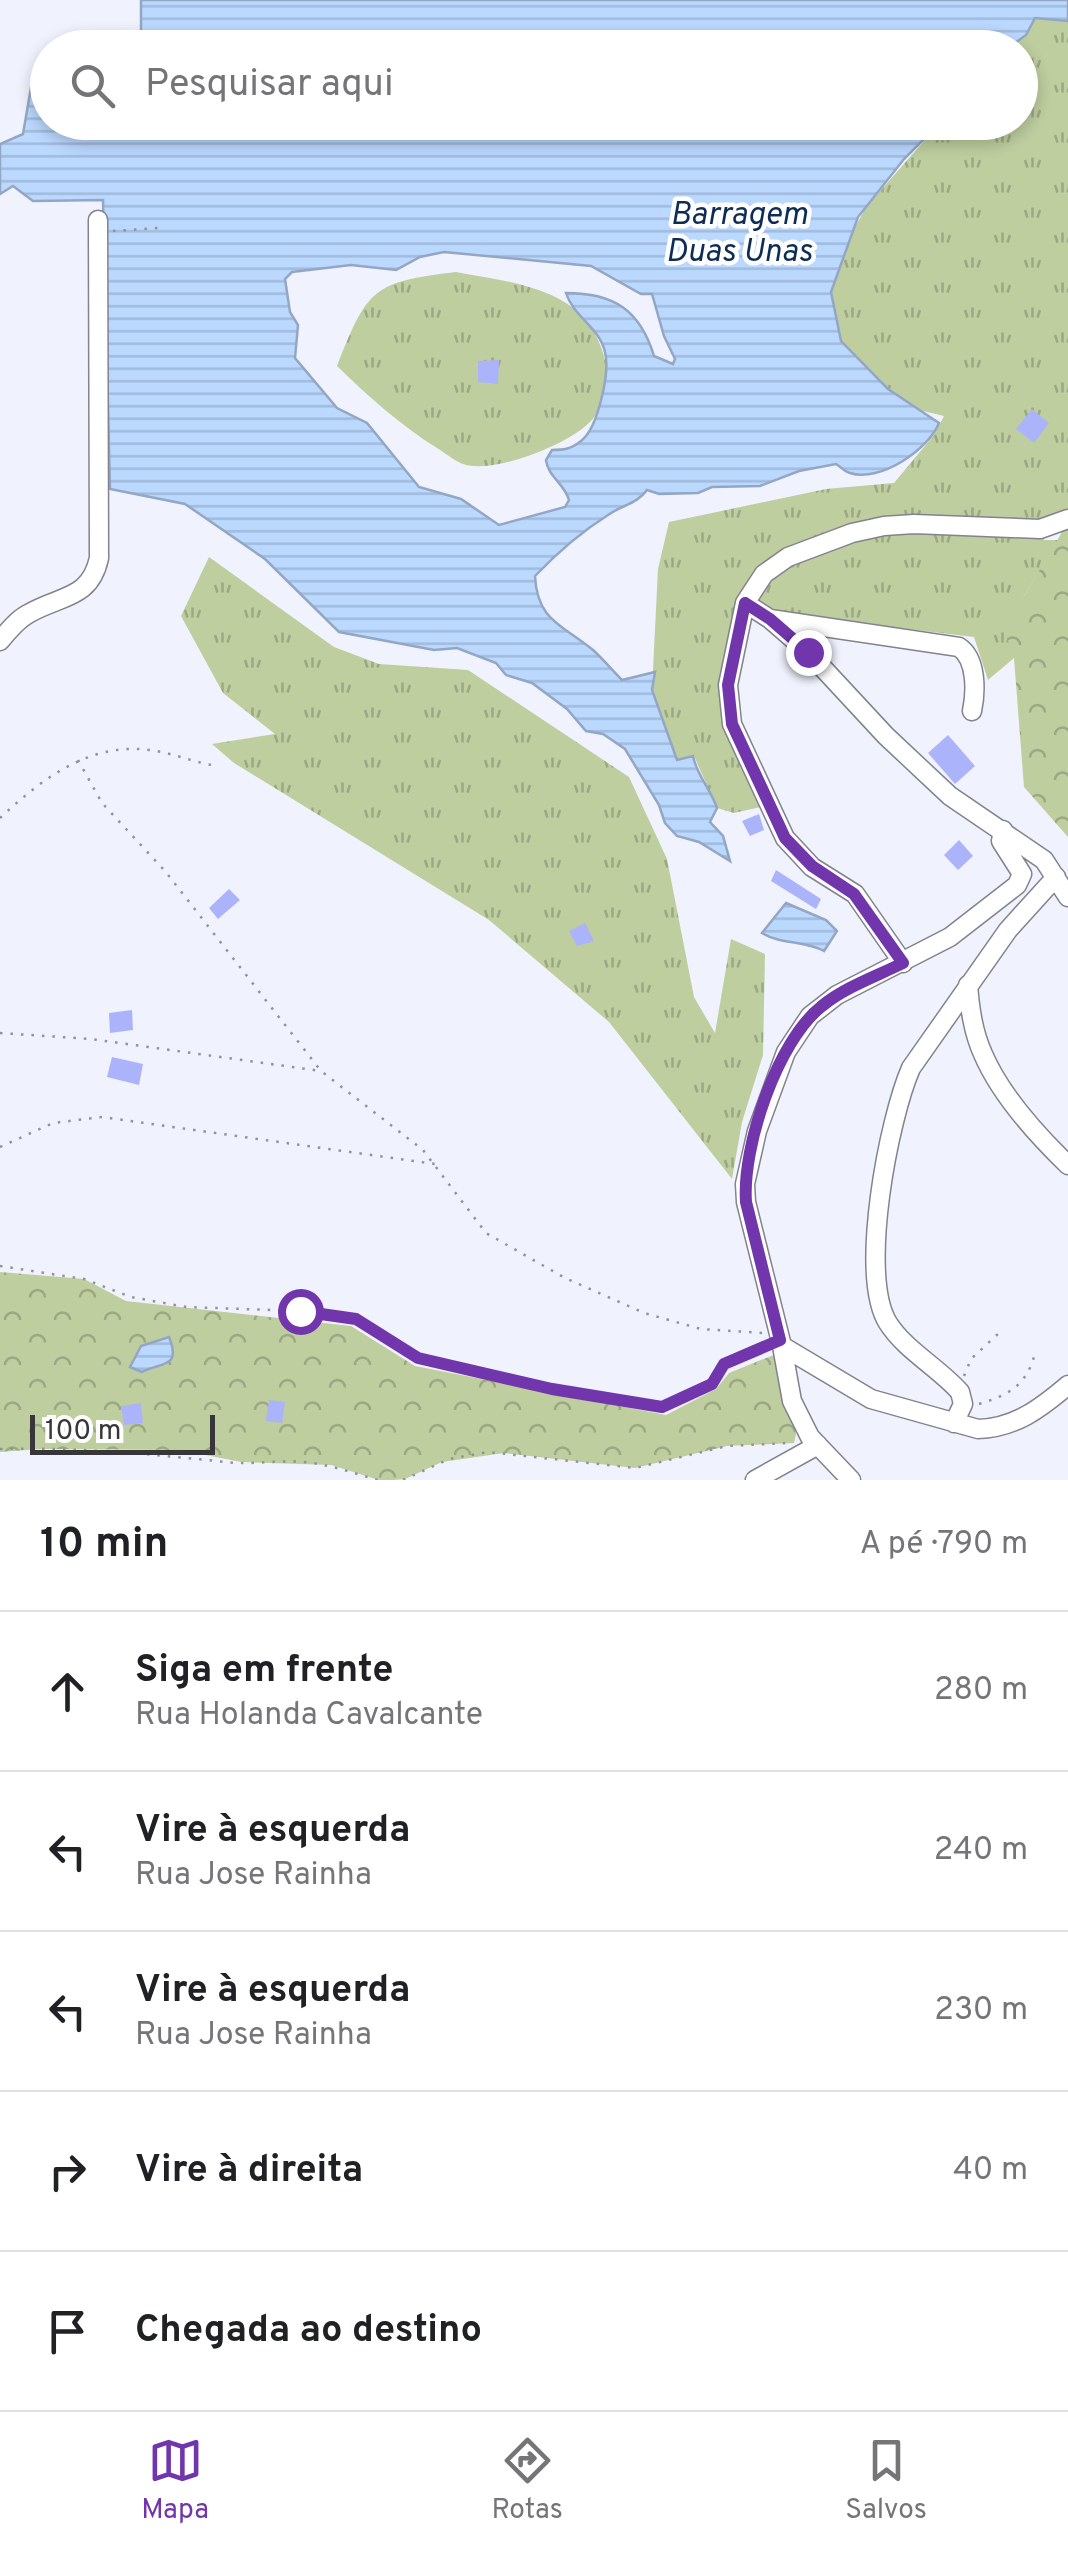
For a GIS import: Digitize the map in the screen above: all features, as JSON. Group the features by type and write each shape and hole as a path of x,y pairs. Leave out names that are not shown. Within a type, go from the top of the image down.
{"street":[{"path":"0,641 24,616 88,586 96,572 98,226"},
{"path":"903,963 854,894 812,866 785,838 732,724 728,685 745,603 764,574 788,557 852,534 914,524 1040,529 1068,519"},
{"path":"745,603 808,652 886,736 950,796 1044,860 1068,896"},
{"path":"770,619 959,647 970,658 972,711"},
{"path":"851,1480 814,1441 792,1401 749,1218 744,1184 748,1160 773,1081 786,1052 810,1016 837,995 950,937 1017,885 1022,874 1001,841 1003,830"},
{"path":"954,1423 961,1399 890,1327 885,1317 878,1277 879,1202 902,1088 911,1068 1008,930 1056,877"},
{"path":"968,986 972,1023 983,1056 1037,1132 1068,1165"},
{"path":"780,1340 871,1399 978,1429 995,1429 1018,1421 1068,1385"},
{"path":"754,1480 814,1441"}],"path":[{"path":"98,226 158,228"},
{"path":"0,818 38,784 78,760 130,748 218,766"},
{"path":"78,760 102,802 165,871 322,1071 423,1150 486,1234 566,1278 644,1313 683,1326 780,1340"},
{"path":"0,1033 91,1039 322,1071"},
{"path":"0,1146 53,1123 102,1117 436,1164"},
{"path":"0,1266 84,1279 132,1297 186,1308 300,1311 356,1319 418,1358 552,1389 662,1407 712,1384 724,1364 780,1340"},
{"path":"1000,1332 970,1359 961,1399 1002,1397 1020,1386 1031,1372 1035,1354"},
{"path":"403,1480 449,1459 488,1452 635,1468 727,1446 814,1441"},
{"path":"0,1449 192,1456 228,1463 301,1462 331,1465 378,1480"}],"green space":[{"path":"1035,18 1068,21 1068,517 1043,532 1044,540 1058,540 1024,596 1014,658 988,680 974,637 774,613 747,599 728,708 764,770 769,805 734,813 717,808 694,756 678,761 652,690 658,569 669,522 826,489 894,483 934,435 944,416 923,411 888,389 841,341 831,292 866,207 925,140 1038,140 1038,30 1029,30"},
{"path":"456,272 540,291 579,313 598,339 606,370 602,401 586,426 554,446 513,461 463,464 398,420 337,366 357,320 377,294 407,280"},
{"path":"1068,522 1068,837 1024,787 1014,658 1007,638 1024,596"},
{"path":"209,557 334,647 379,664 468,670 629,777 667,859 694,997 715,1033 731,939 765,954 763,1055 742,1122 732,1179 609,1022 489,920 234,763 212,744 275,734 223,693 181,616"},
{"path":"0,1272 84,1279 126,1301 351,1326 415,1366 666,1415 716,1389 729,1373 776,1354 796,1434 794,1443 727,1446 635,1468 504,1453 442,1462 394,1480 379,1480 331,1465 241,1462 180,1450 0,1452"}],"water":[{"path":"141,0 1068,0 1068,21 1035,18 1029,30 141,30"},
{"name":"Barragem Duas Unas","path":"30,93 30,140 923,140 858,217 831,292 841,341 888,389 939,423 934,433 902,462 875,473 850,473 836,464 799,471 760,486 712,487 698,493 659,494 647,490 579,536 535,576 546,613 593,650 622,680 655,672 652,690 677,760 693,756 717,808 710,822 723,836 730,861 699,842 677,836 665,823 659,805 625,749 603,734 586,731 567,709 532,683 506,675 496,663 457,648 434,650 339,632 265,559 185,504 110,489 103,200 33,201 13,186 0,194 0,144 23,134","holes":["444,252 591,266 641,294 652,294 675,359 673,364 654,356 641,327 623,307 598,296 566,293 605,352 601,400 593,425 581,441 552,450 546,460 567,494 565,507 499,525 461,499 419,487 367,423 337,408 295,358 298,325 290,312 285,279 292,272 351,265 396,270 420,257"]},
{"path":"786,903 826,920 837,931 824,951 762,933"},
{"path":"169,1337 171,1360 142,1372 130,1367 141,1346"}],"building":[{"path":"499,360 498,384 478,382 478,361"},
{"path":"1032,409 1049,423 1034,443 1016,429"},
{"path":"948,735 975,766 955,784 928,753"},
{"path":"759,814 764,830 750,836 742,821"},
{"path":"959,840 973,856 958,870 944,855"},
{"path":"776,870 821,899 816,909 771,881"},
{"path":"229,889 240,900 218,919 209,908"},
{"path":"585,923 594,941 577,946 569,931"},
{"path":"132,1010 133,1030 110,1033 109,1013"},
{"path":"112,1057 143,1064 139,1085 107,1077"},
{"path":"269,1400 285,1402 282,1423 266,1421"},
{"path":"141,1403 143,1423 124,1425 121,1406"}],"route":[{"path":"300,1311 356,1319 418,1358 552,1389 662,1407 712,1384 724,1364 780,1340 744,1184 757,1130 786,1052 810,1016 837,995 903,963 854,894 812,866 785,838 732,724 728,685 745,603 808,652"}]}
